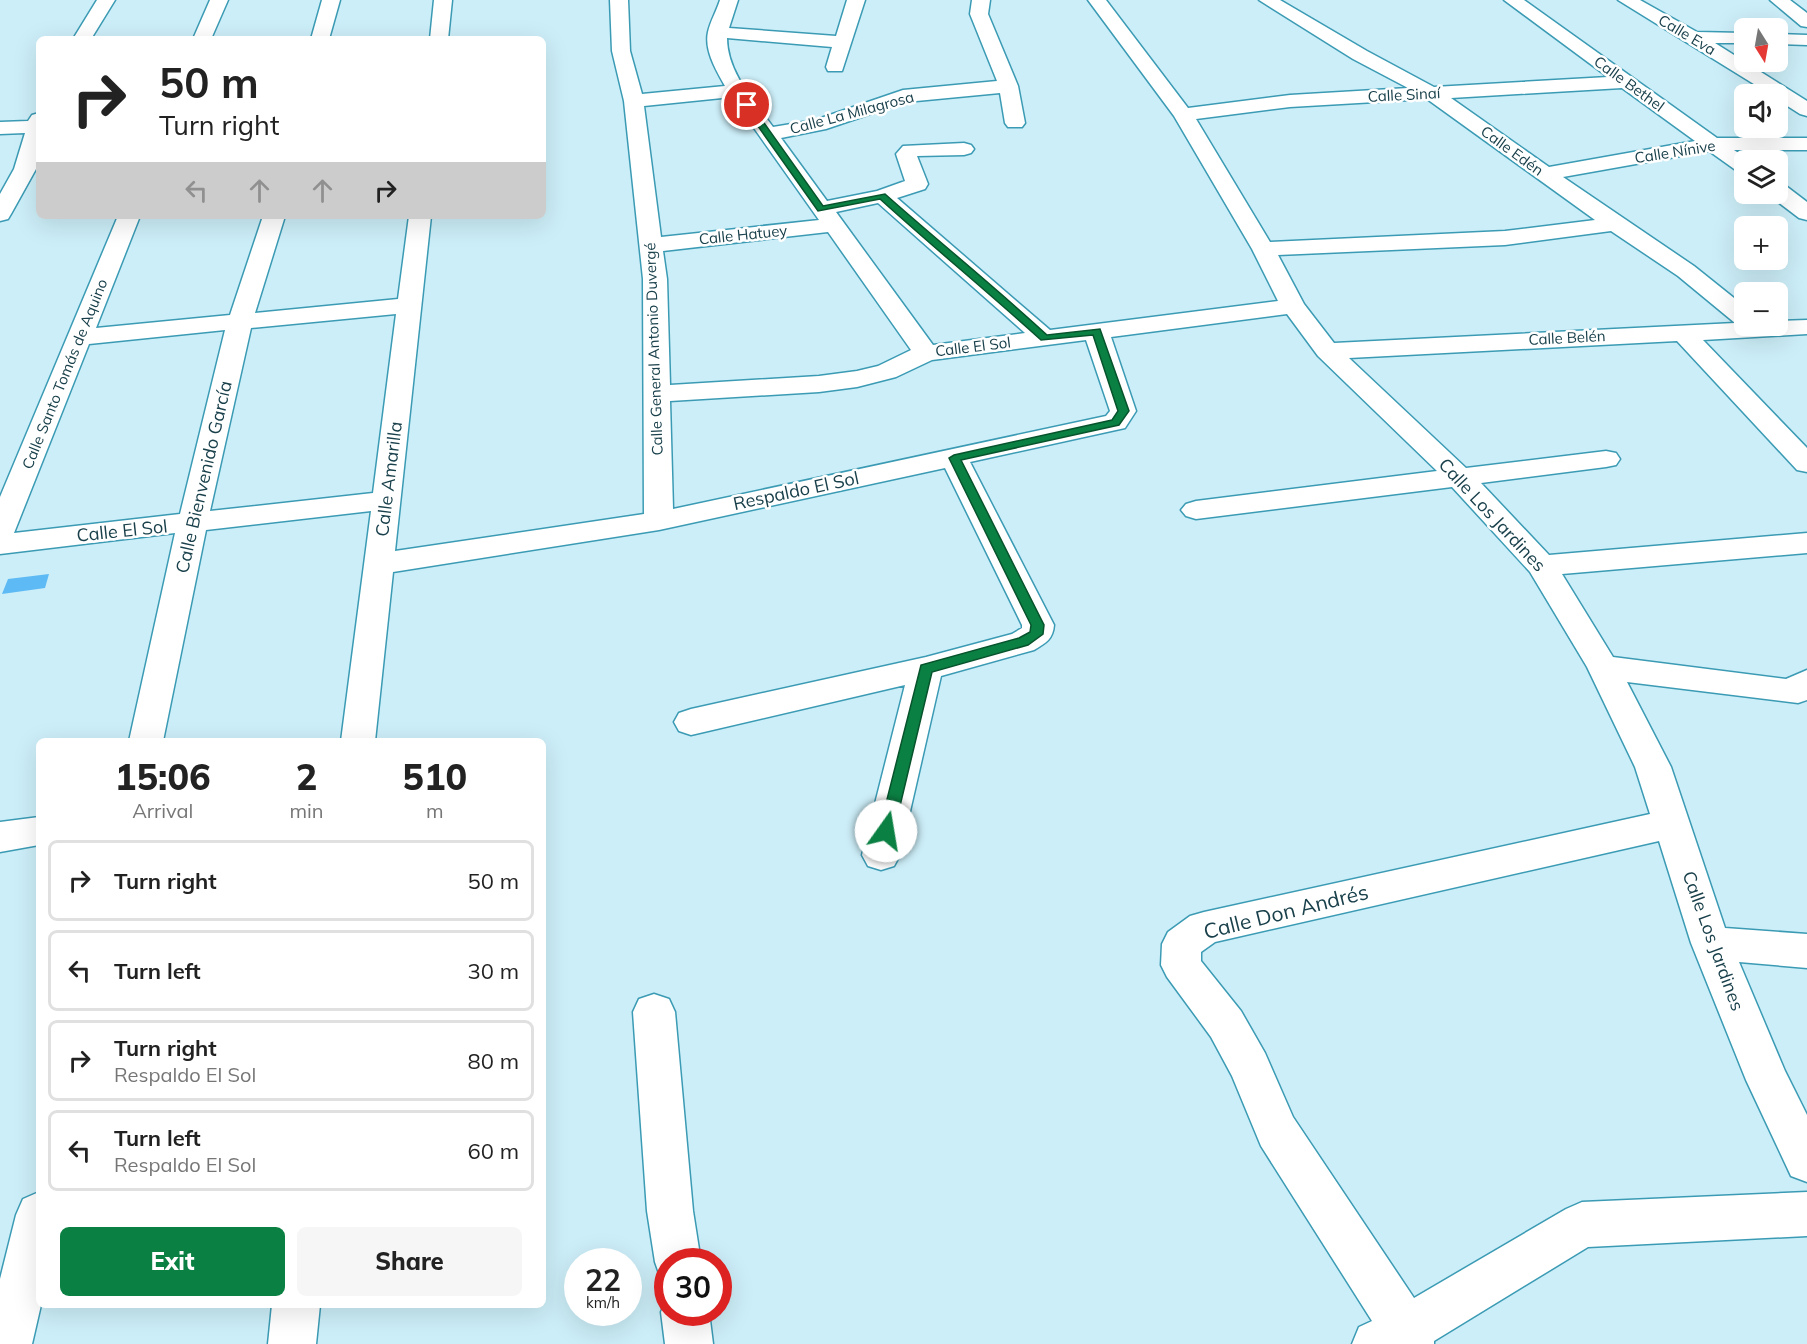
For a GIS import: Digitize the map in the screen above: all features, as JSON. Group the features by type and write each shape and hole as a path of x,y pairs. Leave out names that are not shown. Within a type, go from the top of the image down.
{"street":[{"path":"84,36 106,0"},
{"path":"203,36 219,0"},
{"path":"321,36 331,0"},
{"path":"439,36 443,0"},
{"name":"Calle General Antonio Duvergé","path":"619,0 619,47 625,76 634,101 652,245 656,303 659,521"},
{"path":"729,0 717,33 717,48 737,91 926,353"},
{"path":"835,67 856,0"},
{"path":"981,0 979,14 1008,86 1015,123"},
{"name":"Calle Los Jardines","path":"1097,0 1183,115 1263,249 1293,306 1328,351 1459,477 1542,566 1603,667 1653,767 1711,943 1767,1080 1807,1161"},
{"name":"Calle Edén","path":"1268,0 1360,55 1433,94 1615,225 1686,271 1734,310"},
{"name":"Calle Bethel","path":"1514,0 1734,160"},
{"name":"Calle Eva","path":"1627,0 1693,37 1807,110"},
{"path":"1779,0 1807,22"},
{"path":"717,33 842,42"},
{"path":"1693,37 1734,38"},
{"path":"1788,39 1807,40"},
{"name":"Calle Sinaí","path":"1183,115 1290,101 1625,82"},
{"name":"Calle La Milagrosa","path":"768,134 819,125 903,96 1008,86"},
{"path":"634,101 737,91"},
{"path":"0,128 36,123"},
{"path":"0,214 25,169 36,127"},
{"name":"Calle Nínive","path":"1545,174 1713,144 1807,144"},
{"name":"Calle Hatuey","path":"652,245 828,217 917,184 906,152 964,149"},
{"path":"882,196 927,237 982,280 1044,338"},
{"path":"1788,199 1807,213"},
{"name":"Calle Santo Tomás de Aquino","path":"0,532 82,337 128,219"},
{"name":"Calle Bienvenido García","path":"147,738 192,524 240,321 273,219"},
{"name":"Calle Amarilla","path":"358,738 420,219"},
{"path":"1263,249 1505,238 1615,225"},
{"path":"82,337 410,305"},
{"name":"Calle El Sol","path":"656,394 838,382 887,372 926,353 1293,306"},
{"name":"Calle Belén","path":"1328,351 1682,332 1734,326"},
{"name":"Calle Belén","path":"1788,326 1807,327"},
{"name":"Respaldo El Sol","path":"378,564 659,521 1115,422 1123,411 1096,331"},
{"path":"1682,332 1807,464"},
{"path":"691,722 926,669 1023,642 1037,634 1038,625 954,458"},
{"path":"1196,510 1606,459"},
{"name":"Calle El Sol","path":"0,544 192,524 387,500"},
{"path":"1542,566 1807,543"},
{"path":"1603,667 1786,691 1798,691 1807,682"},
{"path":"880,855 926,669"},
{"name":"Calle Don Andrés","path":"1397,1339 1277,1131 1250,1067 1226,1024 1181,965 1182,944 1204,928 1672,824"},
{"path":"0,837 36,831"},
{"path":"1711,943 1807,951"},
{"path":"654,1012 670,1211 676,1248"},
{"path":"1397,1339 1582,1225 1807,1214"},
{"path":"8,1344 36,1227"},
{"path":"292,1344 296,1308"},
{"path":"687,1326 689,1344"}],"building":[{"path":"49,574 45,588 2,594 8,579"}],"route":[{"path":"747,105 821,209 882,196 927,237 982,280 1044,338 1096,331 1123,411 1115,422 954,458 1038,625 1037,634 1023,642 926,669 886,831"}]}
